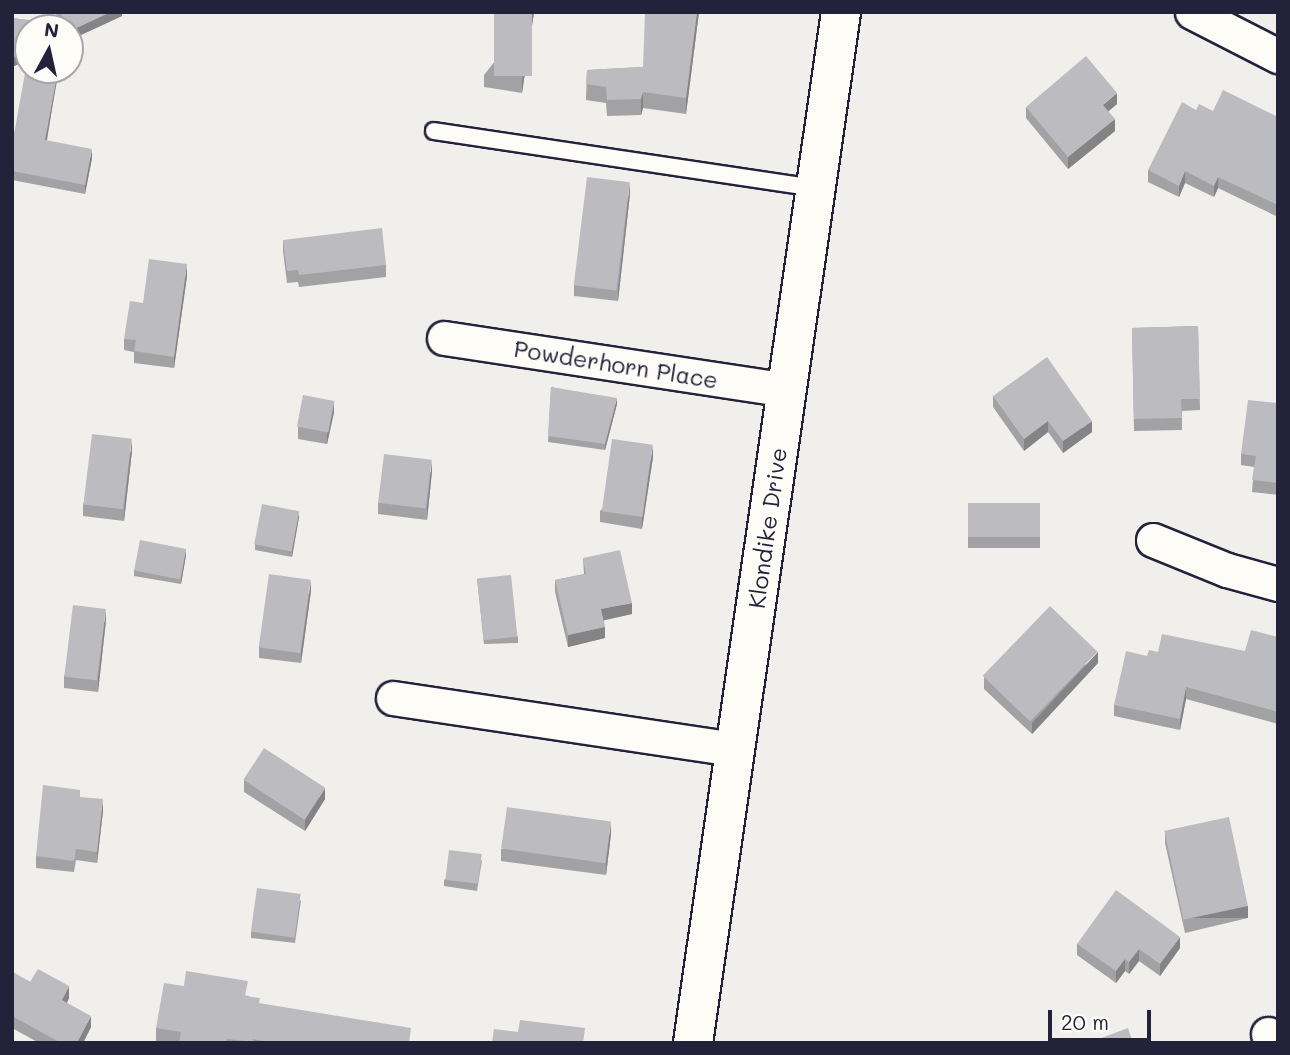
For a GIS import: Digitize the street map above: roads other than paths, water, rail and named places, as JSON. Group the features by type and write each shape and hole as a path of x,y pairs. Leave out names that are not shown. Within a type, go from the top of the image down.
{"street":[{"name":"Klondike Drive","path":"693,1043 841,12"},
{"path":"1192,12 1278,56"},
{"name":"Powderhorn Place","path":"444,338 787,390"},
{"path":"1153,540 1227,570 1278,584"},
{"path":"393,698 735,749"}],"lane":[{"path":"434,131 816,188"}]}
